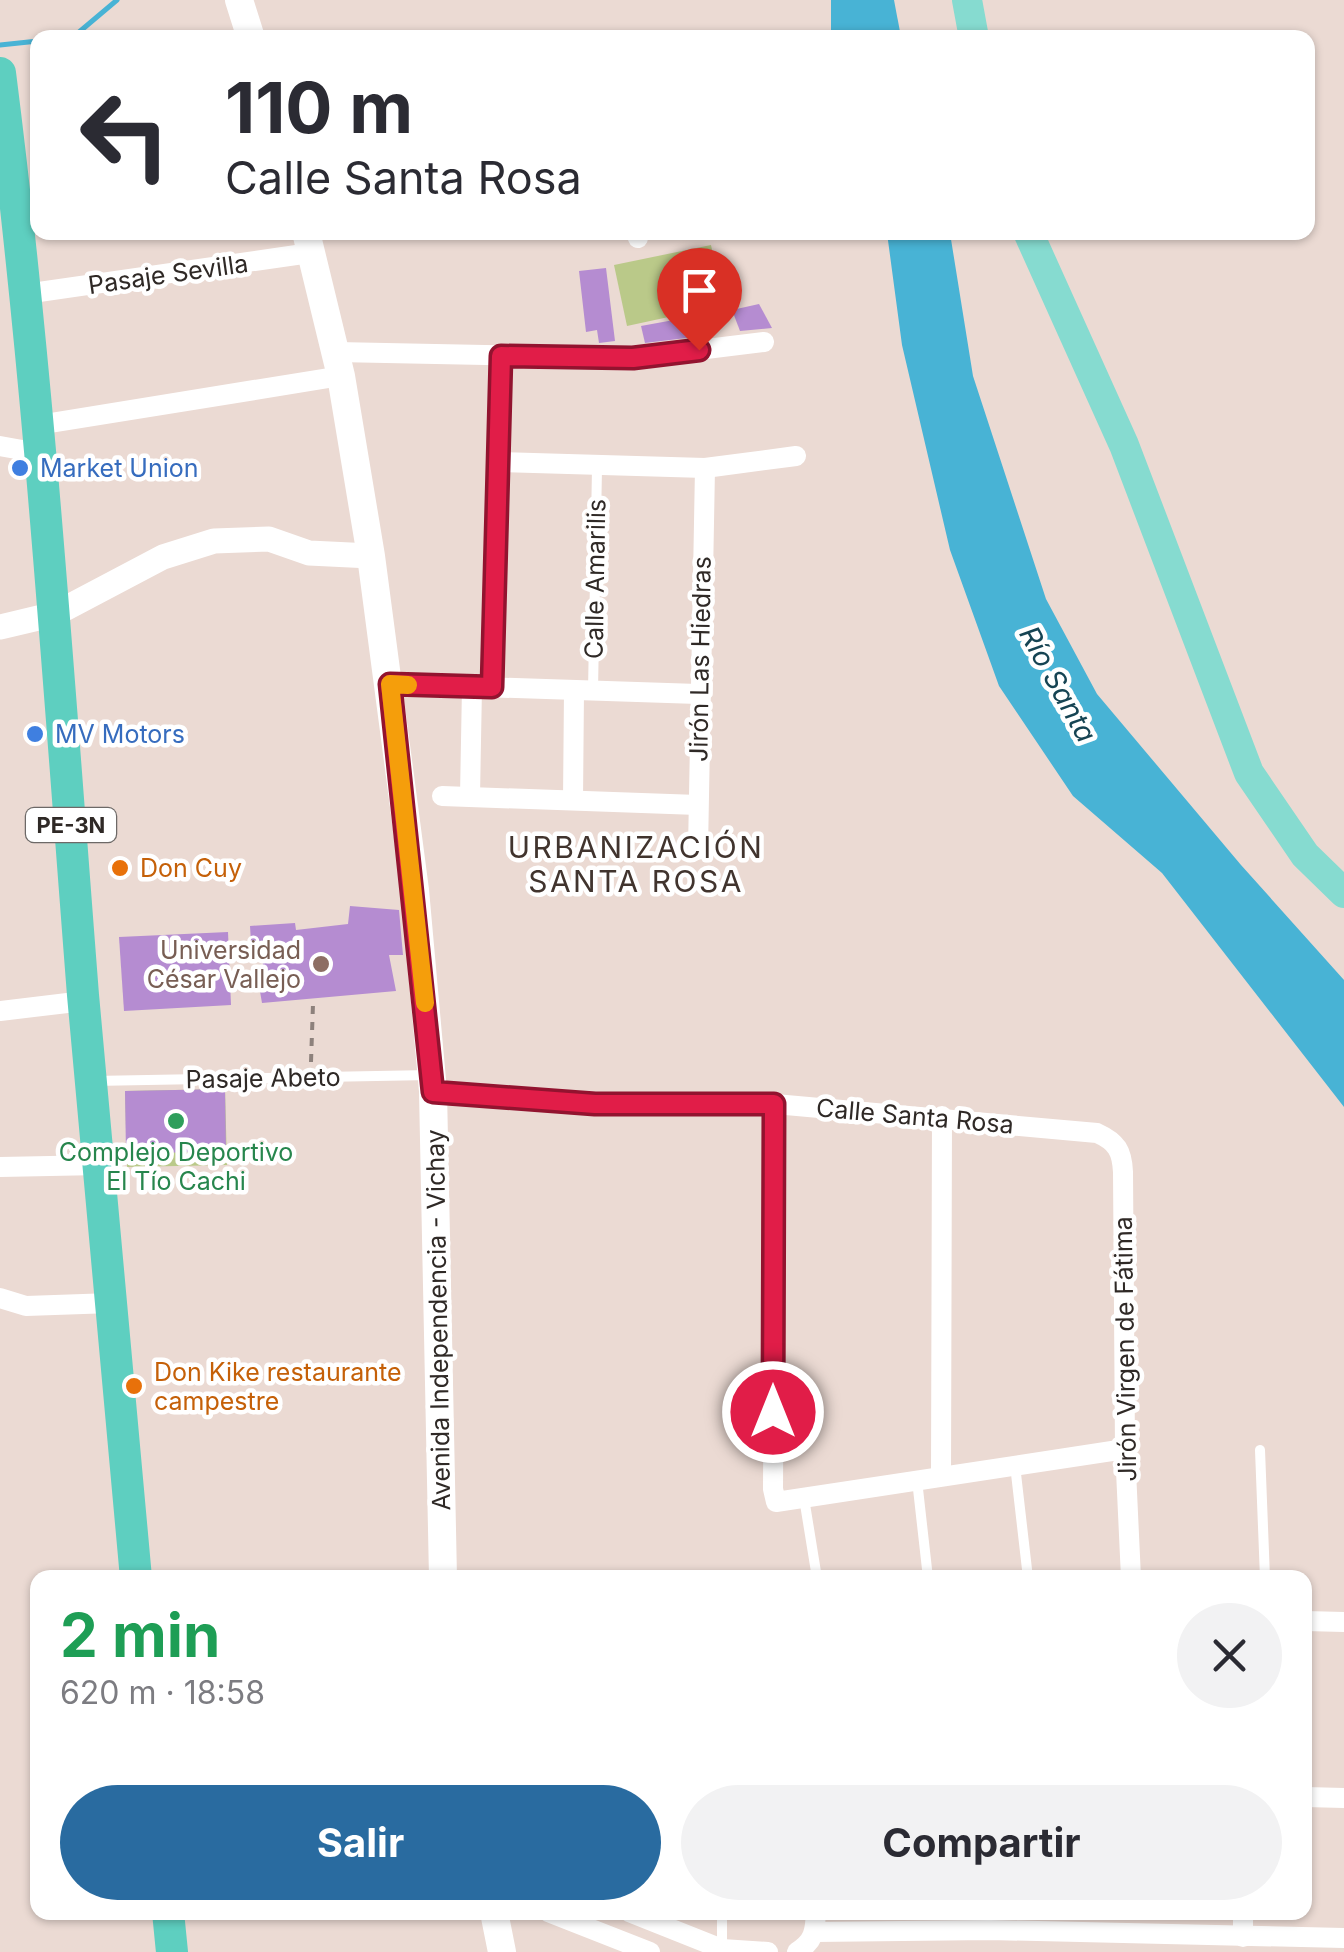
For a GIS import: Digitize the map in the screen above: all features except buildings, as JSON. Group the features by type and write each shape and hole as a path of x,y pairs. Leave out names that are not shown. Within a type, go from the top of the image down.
{"highway":[{"name":"PE-3N","path":"0,73 8,194 27,227 25,294 56,614 84,1001 135,1570"},
{"path":"169,1920 172,1952"}],"main road":[{"path":"239,0 248,30"},
{"path":"968,0 973,30"},
{"path":"1032,240 1124,445 1249,772 1305,855 1344,893"},
{"name":"Avenida Independencia - Vichay","path":"308,243 338,364 371,556 390,684 433,1083 444,1570"},
{"path":"496,1920 502,1952"}],"street":[{"name":"Pasaje Sevilla","path":"25,294 308,243"},
{"path":"0,446 338,364 501,356 633,358 764,342"},
{"path":"470,796 498,462 501,356"},
{"path":"498,462 597,468 704,468 796,456"},
{"name":"Jirón Las Hiedras","path":"698,850 704,468"},
{"path":"0,626 56,614 163,557 214,541 269,538 309,553 371,556"},
{"path":"390,684 698,694"},
{"path":"573,800 584,691"},
{"path":"442,796 698,805"},
{"path":"0,1011 84,1001"},
{"name":"Calle Santa Rosa","path":"433,1083 595,1104 774,1104 942,1116 1097,1134"},
{"path":"774,1104 772,1489 776,1502 1125,1448"},
{"path":"941,1476 942,1116"},
{"name":"Jirón Virgen de Fátima","path":"1097,1134 1113,1140 1122,1154 1125,1448 1131,1570"},
{"path":"0,1167 100,1165"},
{"path":"0,1298 26,1306 112,1303"},
{"path":"1312,1621 1344,1622"},
{"path":"1312,1797 1344,1798"},
{"path":"568,1920 650,1952"},
{"path":"650,1920 722,1949 768,1952"},
{"path":"1243,1920 1243,1936"},
{"path":"809,1935 990,1921 1344,1938"}],"lane":[{"name":"Calle Amarilis","path":"584,691 597,468"},
{"name":"Pasaje Abeto","path":"93,1081 310,1077 433,1083"},
{"path":"1260,1450 1264,1570"},
{"path":"1015,1465 1027,1570"},
{"path":"918,1480 927,1570"},
{"path":"804,1498 816,1570"},
{"path":"722,1920 722,1949"}],"path":[{"path":"310,1077 313,1004"}],"green space":[{"path":"711,245 724,305 627,326 614,265"},
{"name":"Complejo Deportivo El Tío Cachi","path":"225,1089 227,1165 127,1167 125,1091"}],"water":[{"path":"831,0 894,0 900,30 831,30"},
{"name":"Río Santa","path":"888,240 951,240 973,376 1046,599 1097,694 1344,980 1344,1107 1162,873 1073,796 999,686 950,550 902,345"}],"waterway":[{"path":"81,30 117,0"},
{"path":"0,45 30,42"}],"slow traffic":[{"path":"408,685 390,684 425,1003"}],"place":[{"name":"Market Union","path":"20,468"},
{"name":"MV Motors","path":"35,734"},
{"name":"Don Cuy","path":"120,868"},
{"name":"Universidad César Vallejo","path":"321,964"},
{"name":"Complejo Deportivo El Tío Cachi","path":"176,1121"},
{"name":"Don Kike restaurante campestre","path":"134,1386"}],"district":[{"name":"URBANIZACIÓN SANTA ROSA","path":"636,864"}],"route":[{"path":"699,350 633,358 501,356 492,687 390,684 415,890 433,1092 595,1104 774,1104 773,1412"}]}
